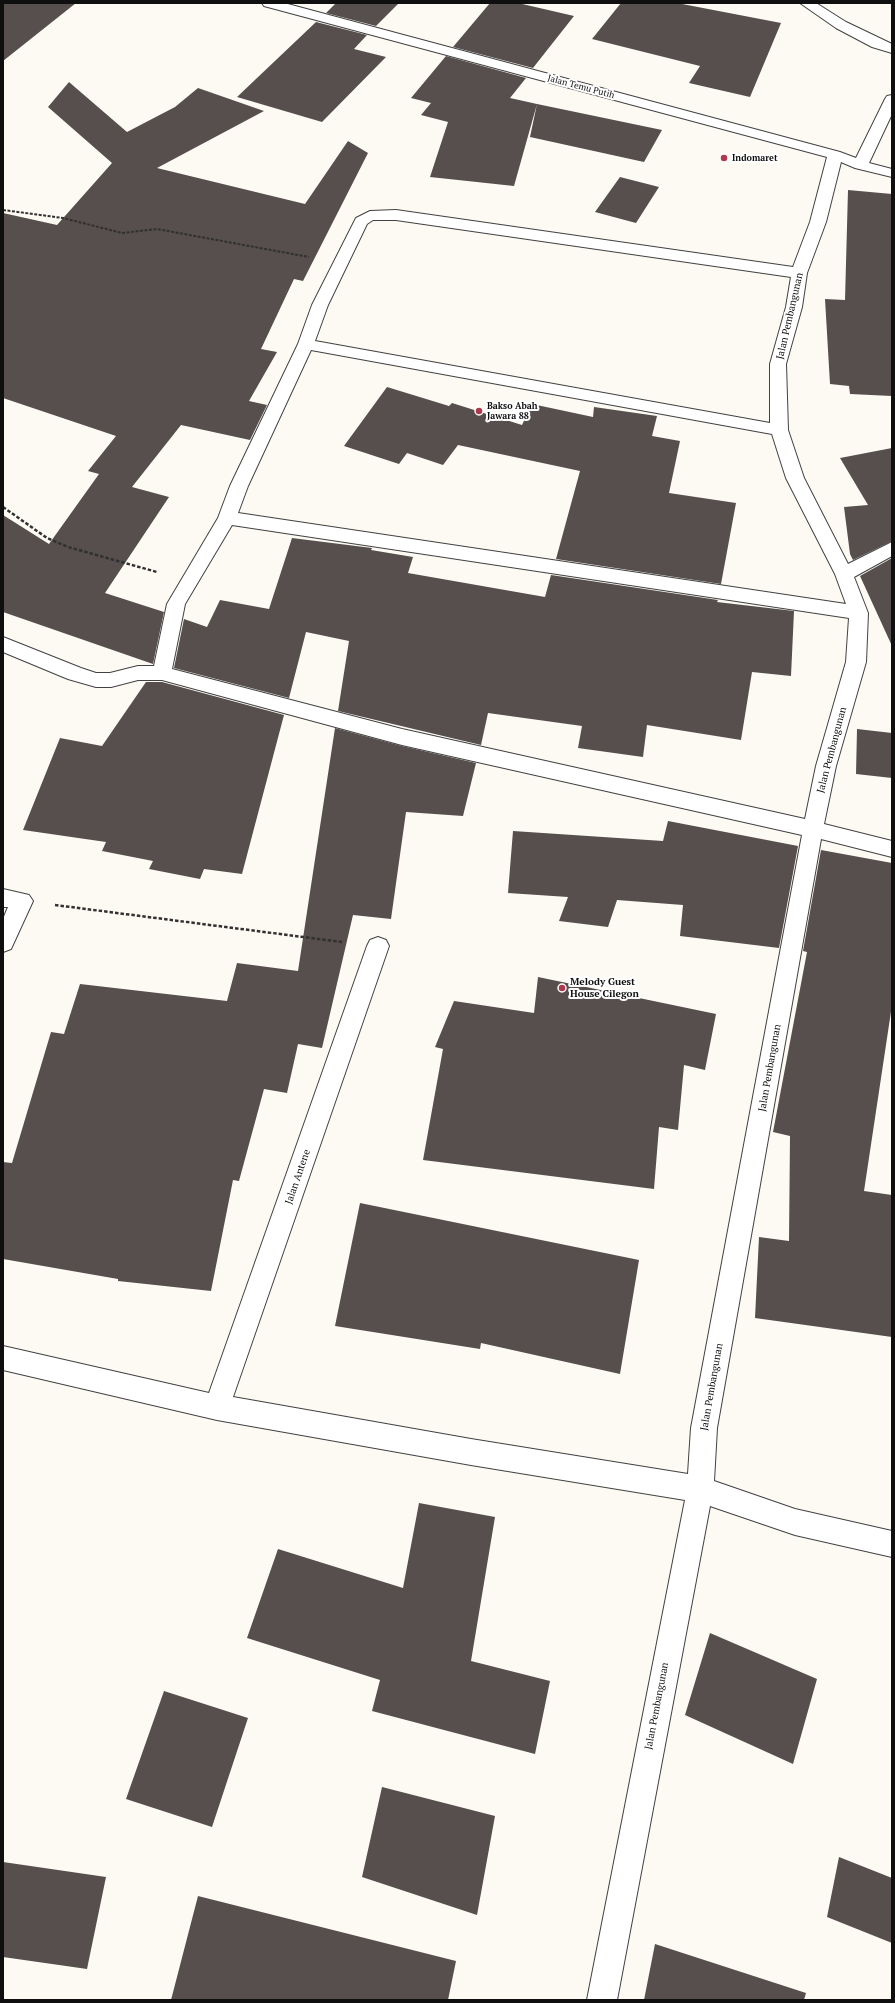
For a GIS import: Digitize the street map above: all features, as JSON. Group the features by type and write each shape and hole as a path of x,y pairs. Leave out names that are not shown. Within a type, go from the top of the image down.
{"street":[{"name":"Jalan Temu Putih","path":"269,3 835,155 860,165 892,173"},
{"path":"807,3 841,25 877,44 892,49"},
{"path":"839,10 841,25"},
{"path":"860,165 892,99"},
{"name":"Jalan Pembangunan","path":"602,2000 700,1489 704,1428 813,829 826,766 856,662 859,613 844,574 795,478 779,430 778,364 794,307 799,273 818,222 835,155"},
{"path":"162,673 176,604 227,518 240,486 306,344 320,305 361,221 370,216 379,214 396,215 799,273"},
{"path":"306,344 779,430"},
{"path":"227,518 859,613"},
{"path":"844,574 892,548"},
{"path":"3,644 75,674 96,680 111,680 125,675 138,673 162,673 402,737 813,829 892,849"},
{"path":"3,943 13,899"},
{"name":"Jalan Antene","path":"217,1407 378,946"},
{"path":"3,1358 217,1407 471,1452 700,1489 795,1522 892,1544"}],"path":[{"path":"3,210 63,218 122,233 157,229 341,263"},
{"path":"3,507 47,538 68,547 122,563 190,580"},
{"path":"13,899 378,946"}],"building":[{"path":"3,3 76,3 3,61"},
{"path":"336,3 399,3 376,26 326,13"},
{"path":"490,3 518,3 574,16 533,68 453,47"},
{"path":"621,3 677,3 781,23 750,97 689,83 700,66 592,39"},
{"path":"316,22 367,35 354,49 386,57 322,122 237,97"},
{"path":"446,56 526,78 510,98 537,104 514,186 430,177 448,122 421,115 431,103 411,98"},
{"path":"69,82 127,132 175,107 198,88 264,111 157,168 305,204 348,141 368,153 303,281 294,279 261,349 277,352 249,401 267,405 250,440 181,425 132,487 169,497 105,593 164,612 153,664 3,612 3,515 49,544 99,474 88,471 116,436 3,398 3,213 57,225 112,163 48,107"},
{"path":"537,104 662,130 644,162 530,137"},
{"path":"620,177 659,187 636,223 595,212"},
{"path":"848,190 892,194 892,396 850,394 849,386 830,384 825,299 845,300"},
{"path":"387,387 449,406 452,403 522,425 532,404 593,417 594,407 657,416 652,436 680,441 669,493 736,503 721,584 556,559 580,471 458,445 443,465 407,453 399,464 344,446"},
{"path":"892,448 892,541 853,560 850,554 844,507 868,505 840,458"},
{"path":"292,538 372,548 371,550 413,557 408,573 545,597 551,575 718,600 717,602 794,611 791,676 752,672 741,740 647,725 643,757 578,748 582,726 488,713 481,745 338,711 349,641 306,632 289,698 174,668 184,619 207,627 220,600 269,609"},
{"path":"892,558 892,646 860,576"},
{"path":"146,682 162,682 284,715 242,874 204,869 200,879 149,869 153,861 102,851 106,842 23,830 60,738 102,746"},
{"path":"335,728 402,746 476,763 463,816 406,812 391,919 353,915 322,1048 298,1044 287,1093 264,1089 239,1181 233,1180 211,1291 118,1281 118,1279 3,1259 3,1162 12,1163 51,1032 64,1034 80,984 227,1001 237,963 298,971"},
{"path":"857,729 892,733 892,778 856,774"},
{"path":"668,821 798,846 779,948 680,936 683,905 617,900 608,927 559,921 568,897 508,893 513,831 663,841"},
{"path":"821,850 892,863 892,1005 864,1191 892,1195 892,1337 755,1318 759,1237 789,1241 790,1136 773,1132 807,952 803,951"},
{"path":"538,977 716,1014 705,1070 684,1065 678,1130 659,1127 654,1189 423,1160 443,1049 435,1047 454,1001 534,1013"},
{"path":"360,1203 639,1260 620,1374 481,1343 480,1349 335,1326"},
{"path":"419,1503 495,1517 471,1661 550,1681 535,1754 372,1711 380,1680 247,1638 278,1549 403,1588"},
{"path":"710,1633 817,1679 793,1764 685,1715"},
{"path":"164,1691 248,1718 212,1827 126,1799"},
{"path":"382,1787 495,1816 477,1915 362,1877"},
{"path":"839,1857 892,1878 892,1943 827,1917"},
{"path":"3,1862 106,1877 87,1969 3,1957"},
{"path":"198,1896 456,1961 448,2000 171,2000"},
{"path":"655,1944 806,1993 804,2000 644,2000"}],"place":[{"name":"Indomaret","path":"724,158"},
{"name":"Bakso Abah Jawara 88","path":"479,411"},
{"name":"Melody Guest House Cilegon","path":"562,988"}]}
